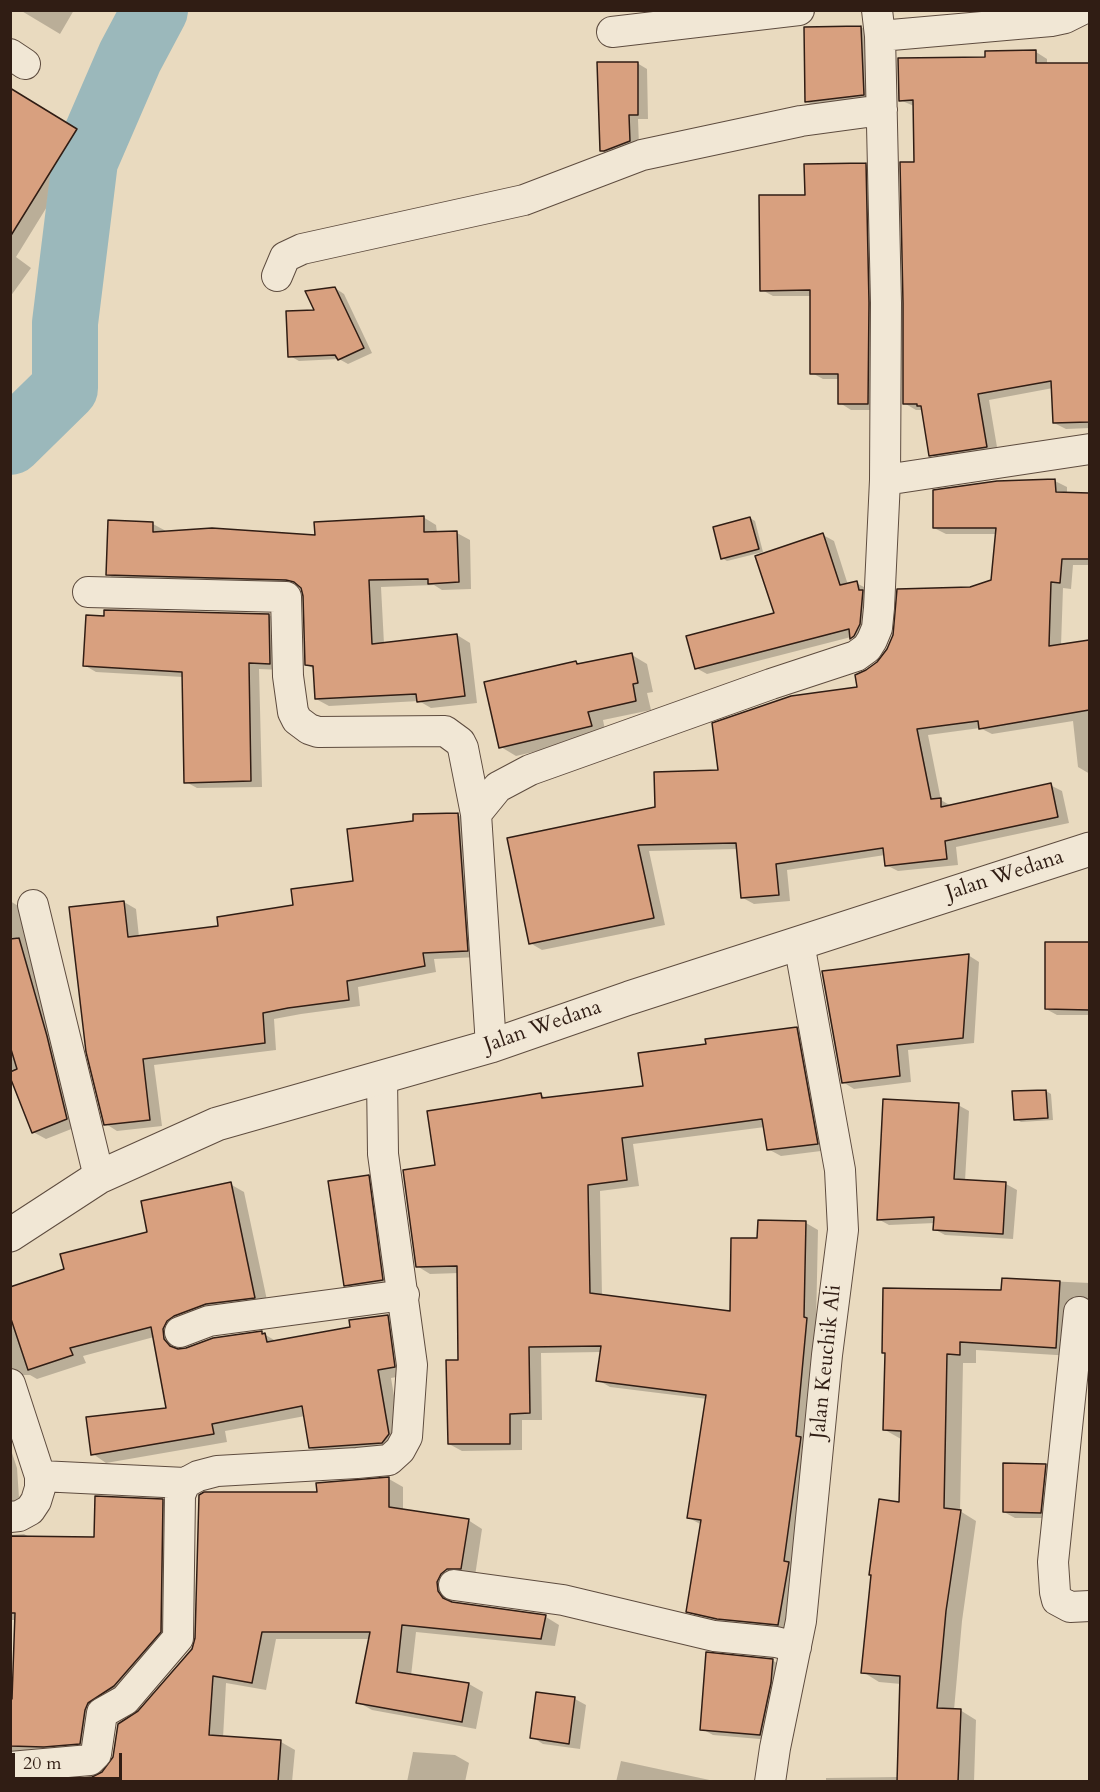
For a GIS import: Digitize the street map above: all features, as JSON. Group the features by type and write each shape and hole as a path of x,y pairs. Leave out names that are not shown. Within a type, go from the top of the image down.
{"street":[{"path":"612,32 799,10"},
{"path":"476,814 498,787 530,770 856,656 867,648 877,628 885,480 886,303 878,23 1051,21 1065,18 1081,10"},
{"path":"277,276 285,257 302,249 524,200 642,155 801,121 882,110"},
{"path":"885,480 1089,448"},
{"path":"88,592 286,597 288,676 293,712 297,720 309,729 318,732 445,731 460,742 476,814 491,1046"},
{"name":"Jalan Wedana","path":"10,1235 99,1177 217,1124 491,1046 629,998 1089,849"},
{"path":"33,904 99,1177"},
{"name":"Jalan Keuchik Ali","path":"770,1782 801,1621 827,1355 843,1230 840,1170 799,943"},
{"path":"40,1476 185,1483 198,1476 217,1471 389,1460 400,1450 407,1437 412,1365 383,1154 382,1077"},
{"path":"180,1332 209,1321 404,1295"},
{"path":"1079,1312 1053,1562 1057,1600 1070,1607 1089,1606"},
{"path":"10,1384 40,1476 40,1488 36,1502 30,1510 19,1516 10,1517"},
{"path":"10,1767 90,1760 96,1754 102,1713 125,1700 178,1638 180,1495 185,1483"},
{"path":"454,1585 563,1600 714,1636 776,1642 796,1647"}],"building":[{"path":"861,26 864,95 805,102 804,27"},
{"path":"1036,50 1036,63 1089,63 1089,422 1053,423 1051,381 978,394 987,447 929,456 921,406 903,404 900,162 914,162 913,100 899,101 898,58 985,57 985,51"},
{"path":"597,62 638,62 638,115 629,115 630,141 604,151 600,151"},
{"path":"10,88 77,129 10,237"},
{"path":"866,163 869,303 868,404 838,404 838,374 810,374 810,290 760,291 759,195 805,195 804,164"},
{"path":"335,287 364,348 338,360 335,355 288,357 286,311 314,310 305,291"},
{"path":"1055,479 1056,492 1089,493 1089,559 1062,559 1060,583 1051,582 1049,646 1089,640 1089,710 979,729 978,721 917,729 931,799 941,798 941,807 1051,783 1058,817 945,841 947,859 885,866 883,848 776,864 779,895 741,898 736,843 638,845 654,918 529,944 507,838 655,807 654,772 718,770 712,723 791,696 857,687 855,675 877,662 887,649 893,635 897,589 970,587 991,580 996,528 933,528 933,490 997,481"},
{"path":"424,516 424,532 457,531 459,582 428,584 428,579 369,580 372,644 457,634 465,696 417,702 416,694 315,699 313,666 305,665 303,596 301,588 294,582 106,575 108,520 153,522 153,532 212,528 315,535 314,522"},
{"path":"750,517 759,549 721,559 713,527"},
{"path":"823,533 840,585 857,581 859,590 863,590 860,624 854,636 850,639 849,629 695,669 686,636 774,613 755,556"},
{"path":"104,610 269,614 270,664 249,663 251,781 184,783 182,672 83,666 86,615 104,616"},
{"path":"632,653 638,683 633,684 636,701 588,712 592,726 499,748 484,682 576,661 577,664"},
{"path":"458,813 468,951 423,953 425,966 347,981 349,1000 263,1013 265,1043 143,1059 150,1120 104,1125 86,1052 69,907 124,901 128,937 218,926 217,917 293,905 291,889 353,881 347,829 413,821 413,814"},
{"path":"19,938 47,1036 67,1119 32,1133 10,1077 10,1072 17,1069 10,1046 10,939"},
{"path":"1045,942 1089,942 1089,1010 1045,1009"},
{"path":"969,954 963,1038 897,1045 900,1076 842,1083 822,971"},
{"path":"797,1027 818,1144 767,1150 762,1119 622,1138 627,1180 588,1185 590,1293 730,1311 731,1238 757,1238 758,1220 806,1221 804,1317 807,1318 796,1436 801,1437 784,1561 789,1562 778,1625 717,1619 686,1612 701,1520 687,1518 706,1395 596,1381 601,1346 529,1347 530,1413 510,1414 510,1444 448,1444 446,1360 458,1360 457,1266 416,1267 403,1170 435,1165 427,1111 541,1093 542,1098 643,1086 638,1053 706,1044 705,1039"},
{"path":"1046,1090 1048,1118 1014,1120 1012,1091"},
{"path":"883,1099 959,1103 954,1179 1006,1182 1003,1234 933,1230 934,1217 877,1220"},
{"path":"369,1175 383,1280 344,1286 328,1181"},
{"path":"231,1182 255,1298 206,1304 174,1316 167,1321 163,1329 164,1339 170,1346 178,1349 213,1338 262,1331 262,1334 265,1333 267,1342 350,1327 349,1320 388,1315 395,1367 378,1370 389,1434 382,1443 309,1448 302,1406 212,1424 214,1434 91,1455 86,1417 166,1408 151,1327 70,1348 73,1355 28,1370 10,1316 10,1287 64,1269 60,1254 147,1232 141,1201"},
{"path":"1002,1278 1060,1281 1056,1348 960,1342 960,1355 947,1354 944,1508 961,1510 946,1611 937,1708 961,1709 958,1782 897,1782 900,1676 861,1673 871,1575 869,1575 879,1499 899,1502 901,1431 883,1430 885,1353 882,1353 883,1288 1001,1290"},
{"path":"1003,1463 1046,1464 1041,1513 1003,1512"},
{"path":"389,1477 389,1507 469,1519 461,1569 447,1569 437,1582 438,1591 443,1598 452,1602 546,1615 541,1639 402,1625 397,1672 469,1683 462,1722 356,1703 370,1632 262,1632 252,1683 213,1676 209,1735 281,1740 278,1782 42,1782 92,1777 102,1772 113,1757 118,1724 138,1711 192,1649 195,1638 199,1495 204,1492 317,1492 316,1483"},
{"path":"95,1496 163,1499 161,1632 114,1686 88,1703 80,1744 44,1747 10,1746 15,1613 10,1613 10,1536 94,1537"},
{"path":"706,1652 773,1659 771,1683 760,1735 700,1730"},
{"path":"536,1692 575,1697 569,1744 530,1738"}],"waterway":[{"path":"10,442 65,388 65,323 85,161 130,57 155,10"}]}
